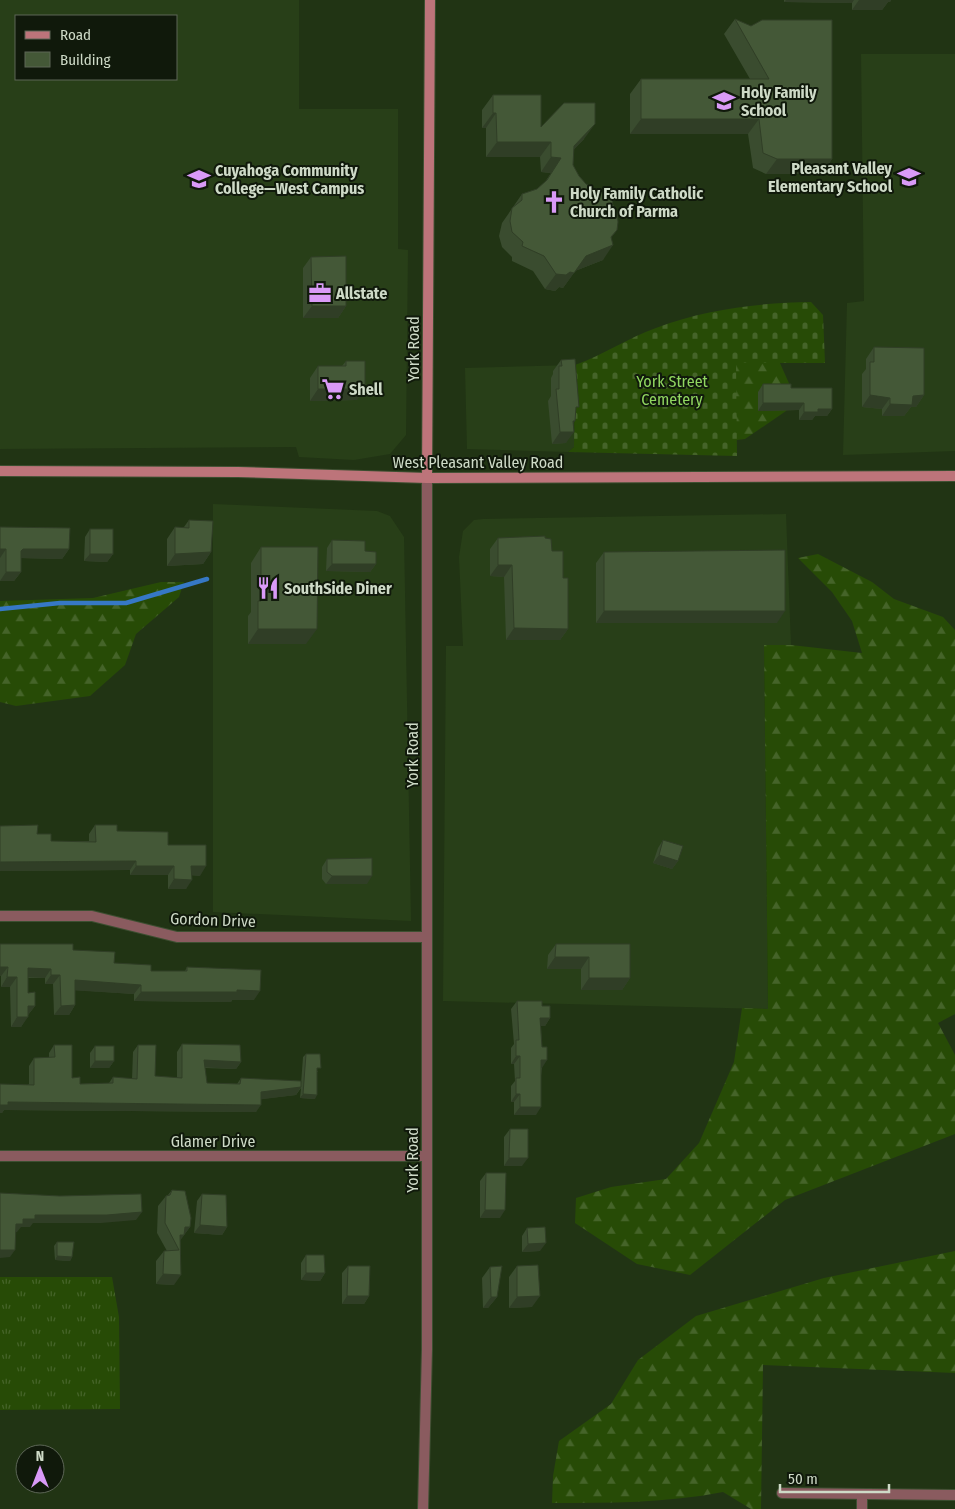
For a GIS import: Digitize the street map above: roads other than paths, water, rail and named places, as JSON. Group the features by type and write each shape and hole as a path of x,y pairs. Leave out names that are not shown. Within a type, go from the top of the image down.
{"main road":[{"name":"York Road","path":"427,478 430,0"},
{"name":"West Pleasant Valley Road","path":"0,471 238,472 427,478 955,476"}],"street":[{"name":"York Road","path":"423,1509 427,1349 427,478"},
{"name":"Gordon Drive","path":"0,916 92,916 177,937 427,937"},
{"name":"Glamer Drive","path":"0,1156 427,1156"},
{"path":"782,1493 955,1495"},
{"path":"862,1495 862,1509"}],"waterway":[{"path":"0,609 60,603 126,603 207,579"}],"place":[{"name":"Holy Family School","path":"724,101"},
{"name":"Pleasant Valley Elementary School","path":"909,177"},
{"name":"Cuyahoga Community College—West Campus","path":"199,179"},
{"name":"Holy Family Catholic Church of Parma","path":"554,202"},
{"name":"Allstate","path":"320,293"},
{"name":"Shell","path":"333,389"},
{"name":"SouthSide Diner","path":"268,588"}],"park label":[{"name":"York Street Cemetery","path":"672,390"}]}
